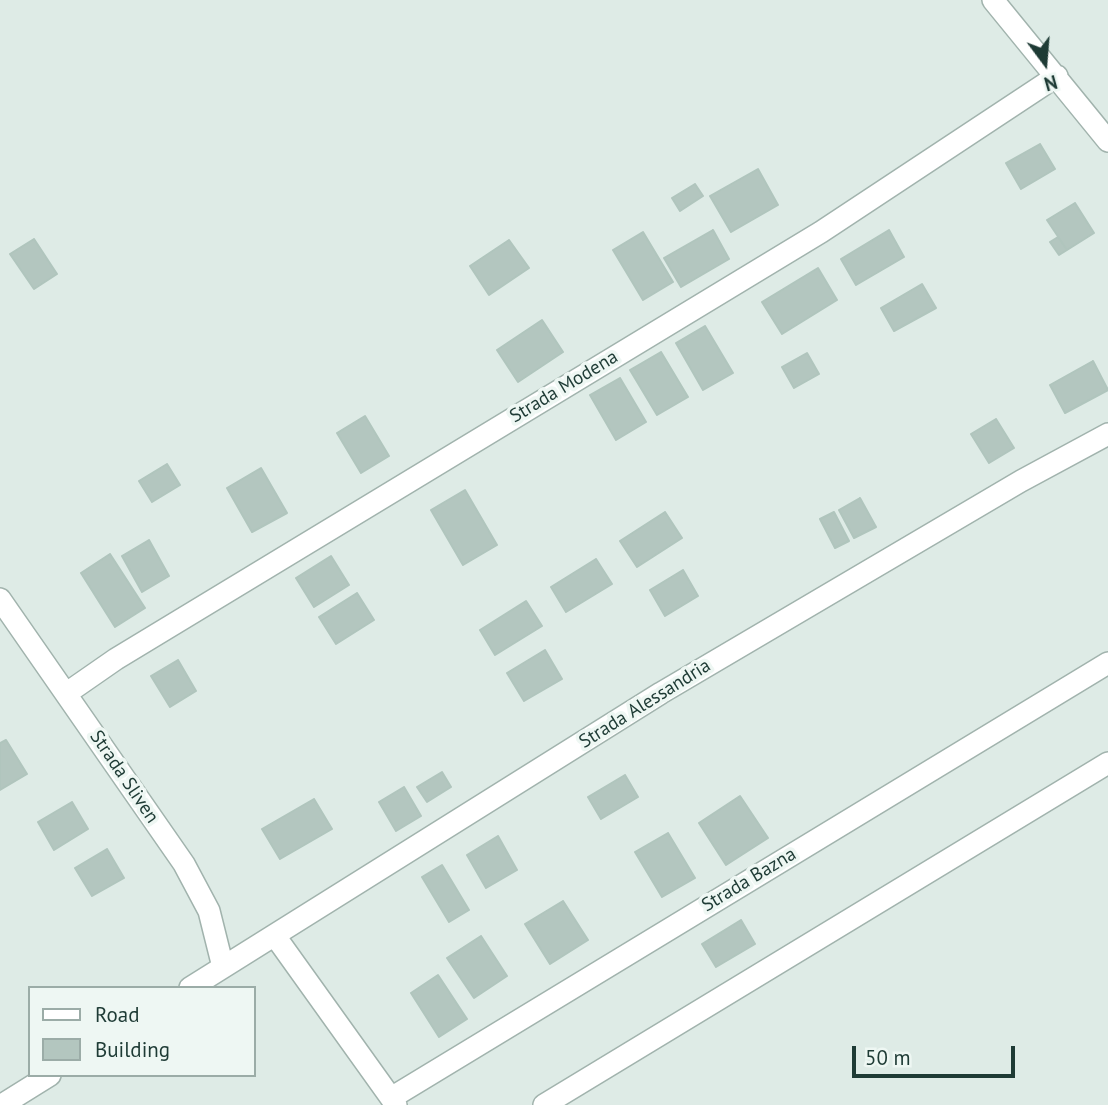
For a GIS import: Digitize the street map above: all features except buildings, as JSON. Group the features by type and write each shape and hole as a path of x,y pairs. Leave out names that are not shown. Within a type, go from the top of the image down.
{"street":[{"path":"993,0 1108,141"},
{"name":"Strada Modena","path":"67,693 116,659 821,232 1057,76"},
{"name":"Strada Alessandria","path":"193,986 661,693 1021,481 1108,434"},
{"name":"Strada Sliven","path":"0,599 184,864 209,911 223,967"},
{"name":"Strada Bazna","path":"393,1101 1108,663"},
{"path":"544,1105 1108,763"},
{"path":"275,936 393,1101"},
{"path":"2,1105 47,1077"}]}
